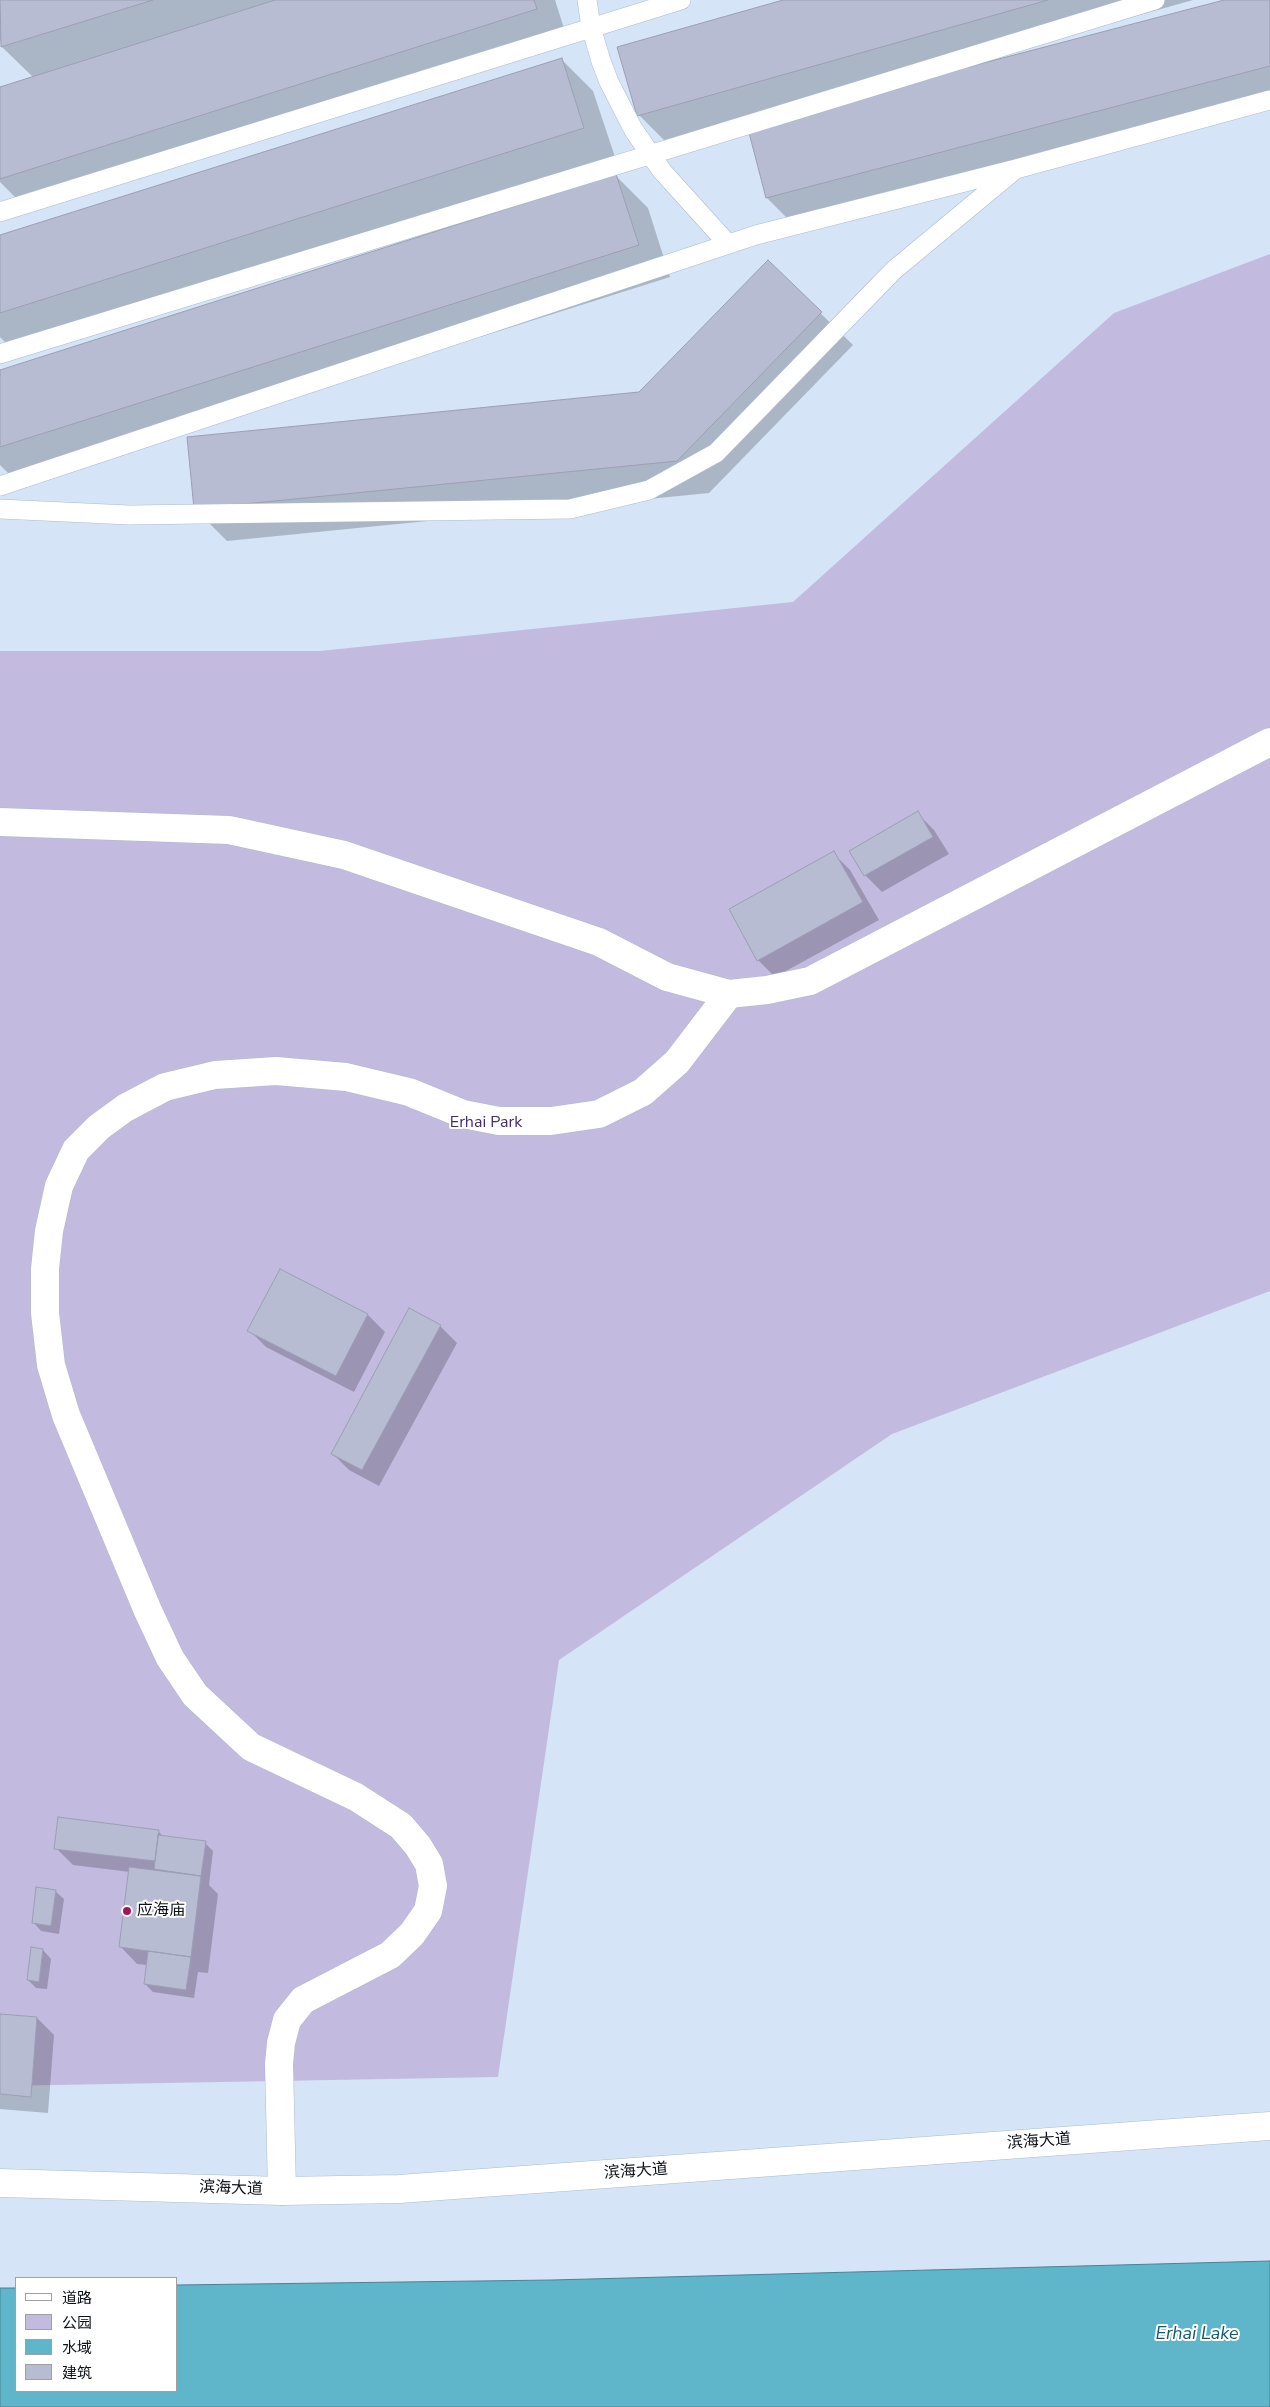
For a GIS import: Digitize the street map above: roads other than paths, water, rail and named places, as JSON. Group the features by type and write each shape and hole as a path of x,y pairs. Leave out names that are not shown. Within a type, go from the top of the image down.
{"street":[{"path":"0,822 229,830 344,855 599,942 667,976 729,994 766,990 810,981 1270,742"},
{"path":"282,2191 279,2064 281,2043 287,2020 303,2000 390,1955 412,1934 428,1911 433,1886 429,1864 418,1846 401,1826 356,1797 251,1747 195,1695 170,1658 148,1612 66,1415 51,1365 45,1313 44,1269 49,1231 59,1186 76,1150 99,1127 125,1108 165,1087 215,1075 276,1071 346,1077 409,1092 463,1114 499,1121 551,1121 599,1114 643,1092 677,1062 729,994"},
{"name":"滨海大道","path":"0,2183 282,2191 399,2189 1270,2126"}],"lane":[{"path":"587,0 591,27 609,82 633,129 651,156 683,195 728,244"},
{"path":"0,212 682,0"},
{"path":"0,354 1155,0"},
{"path":"0,486 756,234 1016,168 1270,100"},
{"path":"0,509 129,515 570,510 649,490 716,453 894,270 1016,168"}],"water":[{"name":"Erhai Lake","path":"1270,2261 1270,2407 0,2407 0,2288 15,2288 15,2392 178,2392 178,2285 552,2280"}],"place":[{"name":"应海庙","path":"127,1911"}],"park label":[{"name":"Erhai Park","path":"486,1123"}]}
